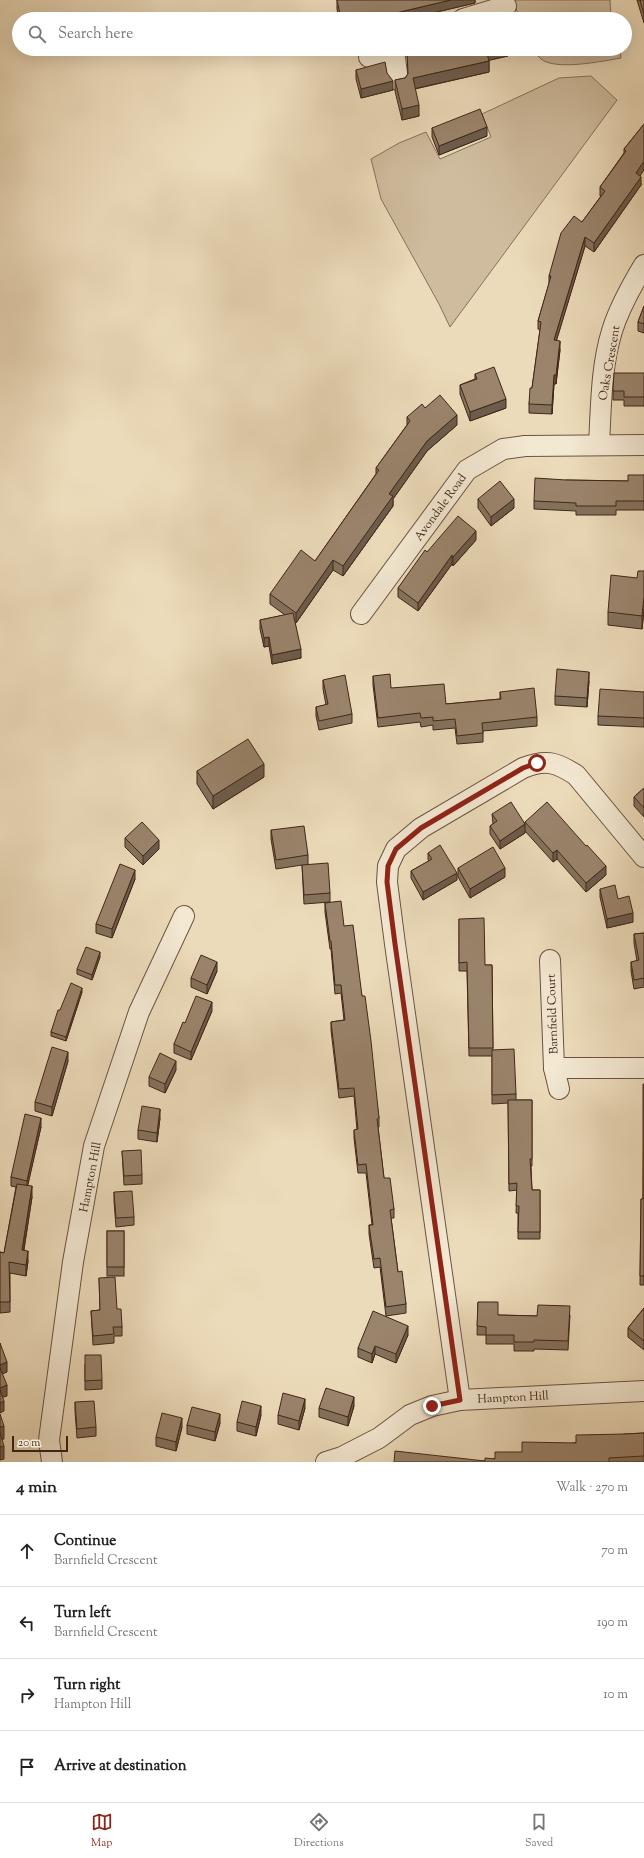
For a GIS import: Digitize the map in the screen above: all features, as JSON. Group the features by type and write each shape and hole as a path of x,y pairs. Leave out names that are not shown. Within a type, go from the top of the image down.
{"street":[{"path":"491,12 507,8"},
{"path":"396,56 398,80"},
{"name":"Oaks Crescent","path":"599,445 602,387 612,332 621,308 644,265"},
{"name":"Avondale Road","path":"362,614 467,470 503,449 525,446 644,445"},
{"path":"460,1400 395,944 387,882 388,866 396,849 421,828 523,768 537,763 549,762 563,766 576,775 644,857"},
{"name":"Hampton Hill","path":"50,1459 49,1440 73,1262 94,1146 139,1012 184,916"},
{"name":"Barnfield Court","path":"550,960 554,1068 559,1089"},
{"name":"Barnfield Court","path":"554,1068 644,1068"},
{"name":"Hampton Hill","path":"326,1462 342,1457 379,1438 410,1415 432,1406 460,1400 644,1391"}],"shaded area":[{"path":"513,0 610,0 611,12 517,12"},
{"path":"538,56 621,56 621,58 568,65 548,63"},
{"path":"591,76 617,100 450,327 439,304 381,199 371,159 399,143 426,132 440,159 491,137 482,114 559,78"}],"building":[{"path":"337,0 451,0 400,12 340,12"},
{"path":"640,0 644,0 644,14"},
{"path":"407,56 488,56 489,61 413,78 419,105 402,109 395,80 405,78 408,74"},
{"path":"385,62 387,73 393,81 361,89 356,70"},
{"path":"480,109 487,127 439,146 432,128"},
{"path":"644,124 644,161 636,173 641,177 594,243 585,237 554,340 560,341 556,375 554,375 552,405 529,404 530,388 532,388 541,322 538,321 561,233 574,216 582,222 605,191 600,187 626,151 624,149"},
{"path":"644,306 644,324 638,322"},
{"path":"494,367 506,399 470,412 460,385 477,379 475,374"},
{"path":"614,373 644,373 644,397 624,397 624,391 613,391"},
{"path":"440,395 457,415 427,441 389,494 393,496 343,566 333,560 296,613 270,594 301,550 315,561 379,470 376,468 410,421 407,417 422,404 425,408"},
{"path":"628,475 644,475 644,501 616,501 616,506 576,506 576,503 534,501 535,478 628,481"},
{"path":"500,481 514,499 491,517 478,499"},
{"path":"458,516 476,531 453,557 452,555 418,603 398,588 425,550 427,552"},
{"path":"638,571 644,571 642,616 608,612 611,575 637,578"},
{"path":"293,613 301,649 272,655 269,637 264,638 260,620"},
{"path":"557,669 589,672 587,698 555,696"},
{"path":"390,674 391,688 444,684 446,704 501,699 500,692 534,688 537,717 482,723 483,733 457,736 455,719 433,721 433,717 421,718 420,713 378,718 373,676"},
{"path":"345,675 352,714 319,721 316,707 328,704 323,680"},
{"path":"600,689 644,692 644,718 598,716"},
{"path":"248,739 264,764 213,796 197,771"},
{"path":"644,788 644,808 634,797"},
{"path":"511,802 525,824 500,841 490,826 497,821 492,814"},
{"path":"547,802 606,866 586,883 557,850 553,853 525,822"},
{"path":"142,822 159,840 143,856 125,838"},
{"path":"304,826 308,855 276,860 271,830"},
{"path":"440,845 457,873 423,892 411,871 432,859 428,853"},
{"path":"493,847 505,868 470,889 458,868"},
{"path":"328,863 330,893 304,895 302,865"},
{"path":"120,864 135,870 112,929 96,924"},
{"path":"615,885 618,899 629,896 633,913 607,919 600,889"},
{"path":"341,901 344,926 353,925 362,996 365,996 371,1041 379,1118 377,1119 384,1178 390,1178 394,1209 390,1210 398,1272 402,1271 406,1304 386,1307 380,1258 374,1259 369,1225 373,1225 366,1164 358,1165 354,1130 358,1129 354,1088 339,1089 331,1022 345,1020 341,985 335,985 331,941 325,903"},
{"path":"484,918 485,965 492,965 493,1048 469,1048 467,962 459,963 459,919"},
{"path":"644,933 644,978 634,980 631,962 639,960 634,934"},
{"path":"86,947 100,952 92,975 77,969"},
{"path":"201,955 217,962 207,985 191,978"},
{"path":"71,983 82,988 66,1037 51,1032 58,1010 60,1010"},
{"path":"196,996 212,1002 191,1052 174,1044 183,1022 185,1023"},
{"path":"52,1047 68,1052 52,1107 35,1102"},
{"path":"514,1049 516,1094 492,1095 492,1050"},
{"path":"160,1053 176,1061 165,1084 149,1077"},
{"path":"643,1084 644,1276 640,1276 641,1199 643,1199"},
{"path":"508,1100 532,1100 532,1159 530,1159 532,1190 540,1190 540,1232 518,1232 519,1206 516,1206 517,1183 509,1184"},
{"path":"142,1106 160,1109 157,1133 138,1130"},
{"path":"25,1114 41,1118 27,1181 11,1177"},
{"path":"141,1150 142,1175 124,1176 122,1151"},
{"path":"17,1184 32,1186 22,1250 28,1251 26,1265 9,1262 10,1302 0,1302 0,1252 4,1253"},
{"path":"132,1191 134,1217 116,1218 114,1192"},
{"path":"107,1231 124,1231 124,1267 107,1267"},
{"path":"115,1277 117,1309 121,1309 122,1327 113,1327 114,1334 93,1336 91,1311 100,1310 99,1278"},
{"path":"478,1302 498,1302 498,1315 537,1316 538,1305 570,1306 568,1341 534,1340 534,1342 514,1342 514,1335 486,1335 486,1327 477,1326"},
{"path":"644,1308 644,1341 628,1328"},
{"path":"373,1311 408,1326 396,1354 375,1346 372,1354 358,1348"},
{"path":"0,1343 7,1362 0,1365"},
{"path":"85,1355 101,1355 102,1380 85,1381"},
{"path":"0,1368 7,1385 0,1388"},
{"path":"326,1388 354,1397 348,1417 319,1408"},
{"path":"0,1390 4,1401 0,1403"},
{"path":"283,1393 305,1399 299,1421 278,1415"},
{"path":"94,1401 96,1427 77,1429 75,1402"},
{"path":"242,1401 261,1406 256,1427 237,1422"},
{"path":"192,1407 220,1414 215,1432 187,1425"},
{"path":"162,1413 182,1418 176,1442 156,1437"},
{"path":"0,1414 4,1426 0,1427"},
{"path":"0,1433 4,1446 0,1447"},
{"path":"644,1433 644,1456 609,1458 609,1462 394,1462 395,1451 485,1461 485,1458 495,1459 495,1452 522,1452 522,1442 576,1443 576,1435"}],"route":[{"path":"432,1406 460,1400 395,944 387,882 388,866 396,849 421,828 523,768 537,763"}]}
